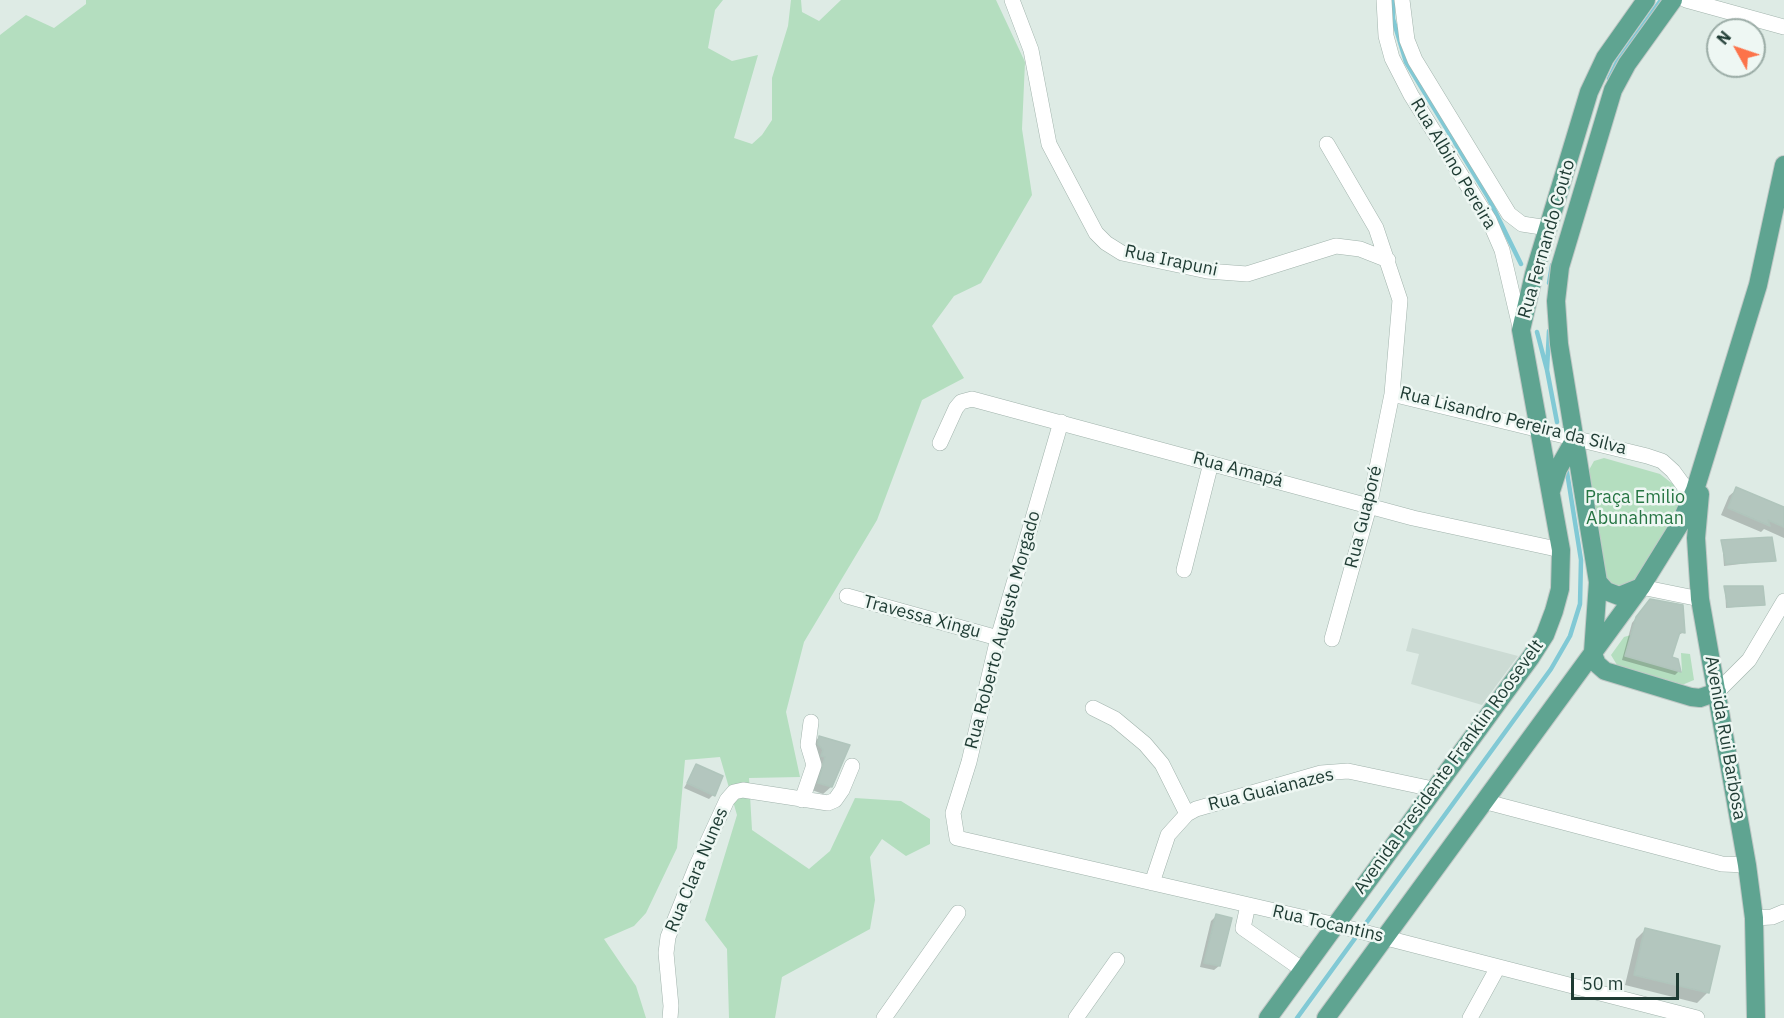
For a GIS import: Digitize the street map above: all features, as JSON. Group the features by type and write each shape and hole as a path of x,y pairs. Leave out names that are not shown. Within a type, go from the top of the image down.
{"main road":[{"name":"Rua Fernando Couto","path":"1551,493 1521,330 1533,274 1589,92 1605,58 1646,0"},
{"name":"Rua Fernando Couto","path":"1575,439 1559,344 1556,301 1560,267 1613,90 1627,64 1672,0"},
{"name":"Avenida Rui Barbosa","path":"1641,587 1689,506 1758,285 1784,165"},
{"path":"1551,493 1558,469 1575,439"},
{"path":"1575,439 1598,582 1593,654 1598,664 1605,671 1691,697 1700,698 1717,692"},
{"name":"Avenida Rui Barbosa","path":"1704,459 1696,530 1700,599 1747,865 1754,918 1756,1018"},
{"name":"Avenida Presidente Franklin Roosevelt","path":"1268,1018 1303,970 1344,927 1433,789 1545,635 1560,590 1561,550 1551,493"},
{"path":"1598,582 1606,591 1619,596 1641,587"},
{"path":"1326,1018 1377,935 1483,801 1641,587"}],"street":[{"name":"Rua Irapuni","path":"1012,0 1031,50 1049,144 1096,233 1106,243 1122,253 1139,257 1207,271 1247,274 1336,246 1360,249 1388,260"},
{"name":"Rua Albino Pereira","path":"1384,0 1386,36 1392,58 1411,95 1490,220 1502,250 1521,330"},
{"name":"Rua Albino Pereira","path":"1402,0 1407,40 1415,60 1509,214 1522,224 1548,228"},
{"path":"1686,0 1784,27"},
{"name":"Rua Lisandro Pereira da Silva","path":"1327,144 1376,228 1400,300 1392,394 1538,428 1662,461 1684,486 1689,506"},
{"name":"Rua Guaporé","path":"1332,639 1369,507 1392,394"},
{"name":"Rua Amapá","path":"940,443 956,408 965,400 972,399 1369,507 1561,550"},
{"name":"Rua Roberto Augusto Morgado","path":"957,838 953,813 969,762 998,638 1061,422"},
{"path":"1184,570 1211,463"},
{"path":"1641,587 1700,599"},
{"name":"Travessa Xingu","path":"847,596 998,638"},
{"path":"1717,692 1749,660 1784,601"},
{"path":"1093,708 1115,718 1145,744 1162,764 1187,813"},
{"path":"802,800 814,765 808,745 811,722"},
{"name":"Rua Clara Nunes","path":"670,1018 666,953 668,937 696,867 727,800 734,792 743,790 828,802 835,800 852,766"},
{"name":"Rua Guaianazes","path":"1152,883 1168,835 1187,813 1321,773 1348,771 1433,789"},
{"path":"1483,801 1722,864 1747,865"},
{"name":"Rua Tocantins","path":"957,838 1377,935 1498,966 1659,1014 1697,1018"},
{"path":"1248,905 1243,928 1303,970"},
{"path":"1754,918 1772,917 1784,912"},
{"path":"884,1018 958,913"},
{"path":"1076,1018 1117,960"},
{"path":"1470,1018 1498,966"}],"shaded area":[{"path":"1412,628 1518,656 1482,705 1411,684 1419,654 1406,651"}],"green space":[{"path":"86,0 723,0 715,10 708,48 732,61 758,55 734,138 752,144 762,135 772,120 772,78 788,26 791,0 801,0 802,12 819,21 841,0 996,0 1025,62 1022,129 1032,195 981,283 954,296 932,326 964,378 922,400 877,520 804,642 786,712 800,777 749,778 752,830 809,869 830,851 855,798 901,801 930,819 930,844 906,856 882,839 870,857 875,900 870,929 782,977 775,1018 729,1018 727,949 705,920 737,815 720,757 685,760 677,848 646,913 634,926 604,939 636,986 646,1018 0,1018 0,35 26,15 54,28 86,4"},
{"name":"Praça Emilio Abunahman","path":"1604,458 1660,474 1674,485 1679,503 1668,533 1633,587 1628,590 1607,583 1589,470 1594,461"},
{"path":"1631,635 1682,672 1681,653 1690,654 1694,680 1682,685 1617,665 1611,655 1624,637"}],"building":[{"path":"1736,487 1784,507 1784,527 1768,520 1770,526 1728,508"},
{"path":"1772,537 1776,561 1726,564 1721,540"},
{"path":"1724,586 1763,586 1765,605 1728,607"},
{"path":"1650,599 1683,605 1685,633 1680,632 1672,657 1678,659 1681,672 1625,656 1636,617"},
{"path":"819,736 850,745 832,787 818,783 825,757 821,756 823,750 818,744"},
{"path":"696,764 723,776 715,796 687,783"},
{"path":"1216,914 1232,918 1220,966 1204,963"},
{"path":"1645,928 1720,946 1709,993 1634,975"}],"waterway":[{"path":"1393,0 1393,19 1406,62 1488,197 1521,264"},
{"path":"1609,79 1617,62 1661,0"},
{"path":"1549,283 1552,265"},
{"path":"1547,370 1549,331"},
{"path":"1537,332 1557,422"},
{"path":"1297,1018 1551,669 1570,636 1580,604 1581,560 1567,472"}]}
